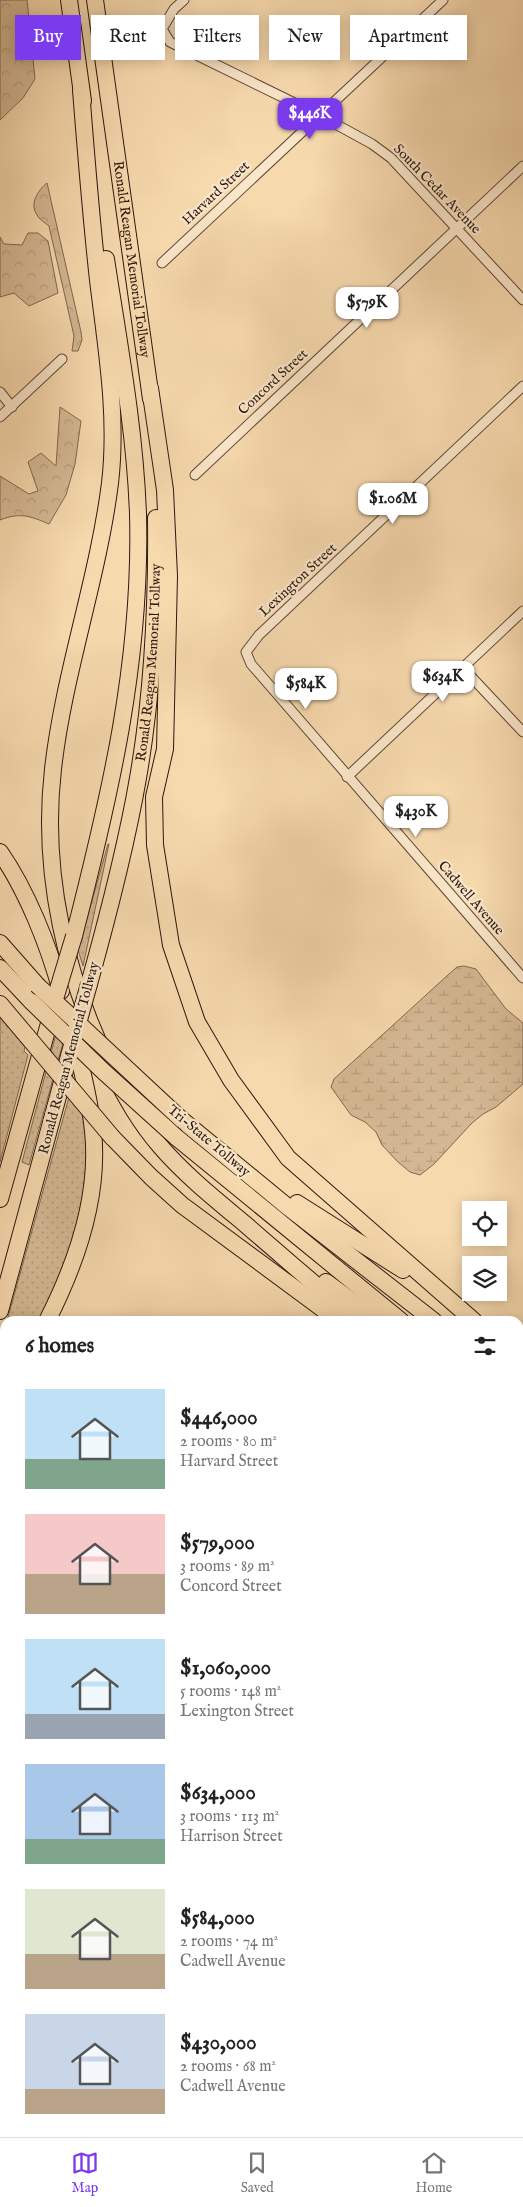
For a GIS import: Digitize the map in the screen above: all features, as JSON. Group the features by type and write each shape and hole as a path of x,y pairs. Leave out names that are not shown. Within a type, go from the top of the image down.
{"highway":[{"name":"Ronald Reagan Memorial Tollway","path":"0,1199 74,936 116,764 131,664 138,562 136,488 128,403 69,0"},
{"name":"Ronald Reagan Memorial Tollway","path":"0,1311 112,902 131,817 150,694 156,571 155,481 150,388 95,0"},
{"path":"81,90 94,242 110,385 113,445 110,482 104,518 64,708 53,772 51,841 55,886 63,936 76,984 101,1051 124,1095 151,1135 181,1168 352,1316"},
{"path":"150,388 165,490 169,576 165,749 154,797 154,845 171,945 197,1022 230,1080 288,1158 468,1316"},
{"path":"0,852 23,890 54,968 86,1086 93,1132 93,1174 88,1212 68,1274 49,1316"},
{"name":"Tri-State Tollway","path":"0,943 37,985 182,1120 246,1174 428,1316"},
{"name":"Tri-State Tollway","path":"0,968 102,1071 176,1137 395,1316"},
{"path":"0,1004 112,1137 151,1177 182,1205 332,1316"},
{"path":"246,1174 302,1206 446,1297"},
{"path":"226,1208 254,1226 372,1316"}],"street":[{"name":"South Cedar Avenue","path":"184,0 174,9 162,29 167,39 175,46 319,115 380,150 523,300"},
{"name":"Harvard Street","path":"162,264 443,0"},
{"name":"Concord Street","path":"194,475 523,166"},
{"path":"0,417 62,359"},
{"name":"Lexington Street","path":"246,652 259,635 523,386"},
{"path":"0,392 12,407"},
{"path":"347,776 523,611"},
{"name":"Cadwell Avenue","path":"246,652 251,664 523,978"},
{"path":"463,668 523,732"}],"green space":[{"path":"0,0 27,0 29,15 15,15 15,60 33,60 35,79 23,98 0,120"},
{"path":"47,183 81,332 82,340 78,351 72,351 74,336 49,226 38,216 34,206 38,193"},
{"path":"28,233 38,233 48,241 58,293 29,306 14,293 0,297 0,237 4,244 22,245"},
{"path":"60,407 81,421 75,464 66,495 49,524 25,516 13,516 0,520 0,476 29,494 38,491 28,462 41,453 56,466"},
{"path":"109,844 83,966 78,950"},
{"path":"464,966 476,969 506,1009 523,1023 523,1084 496,1107 472,1123 434,1164 420,1175 410,1172 398,1162 382,1145 376,1132 365,1122 351,1115 331,1087 334,1079 449,974 457,967"},
{"path":"0,1017 25,1047 24,1051 28,1055 0,1162"},
{"path":"60,1019 65,1036 29,1165 22,1162"},
{"path":"69,1097 85,1118 87,1126 84,1188 74,1234 67,1257 41,1316 8,1316"}]}
